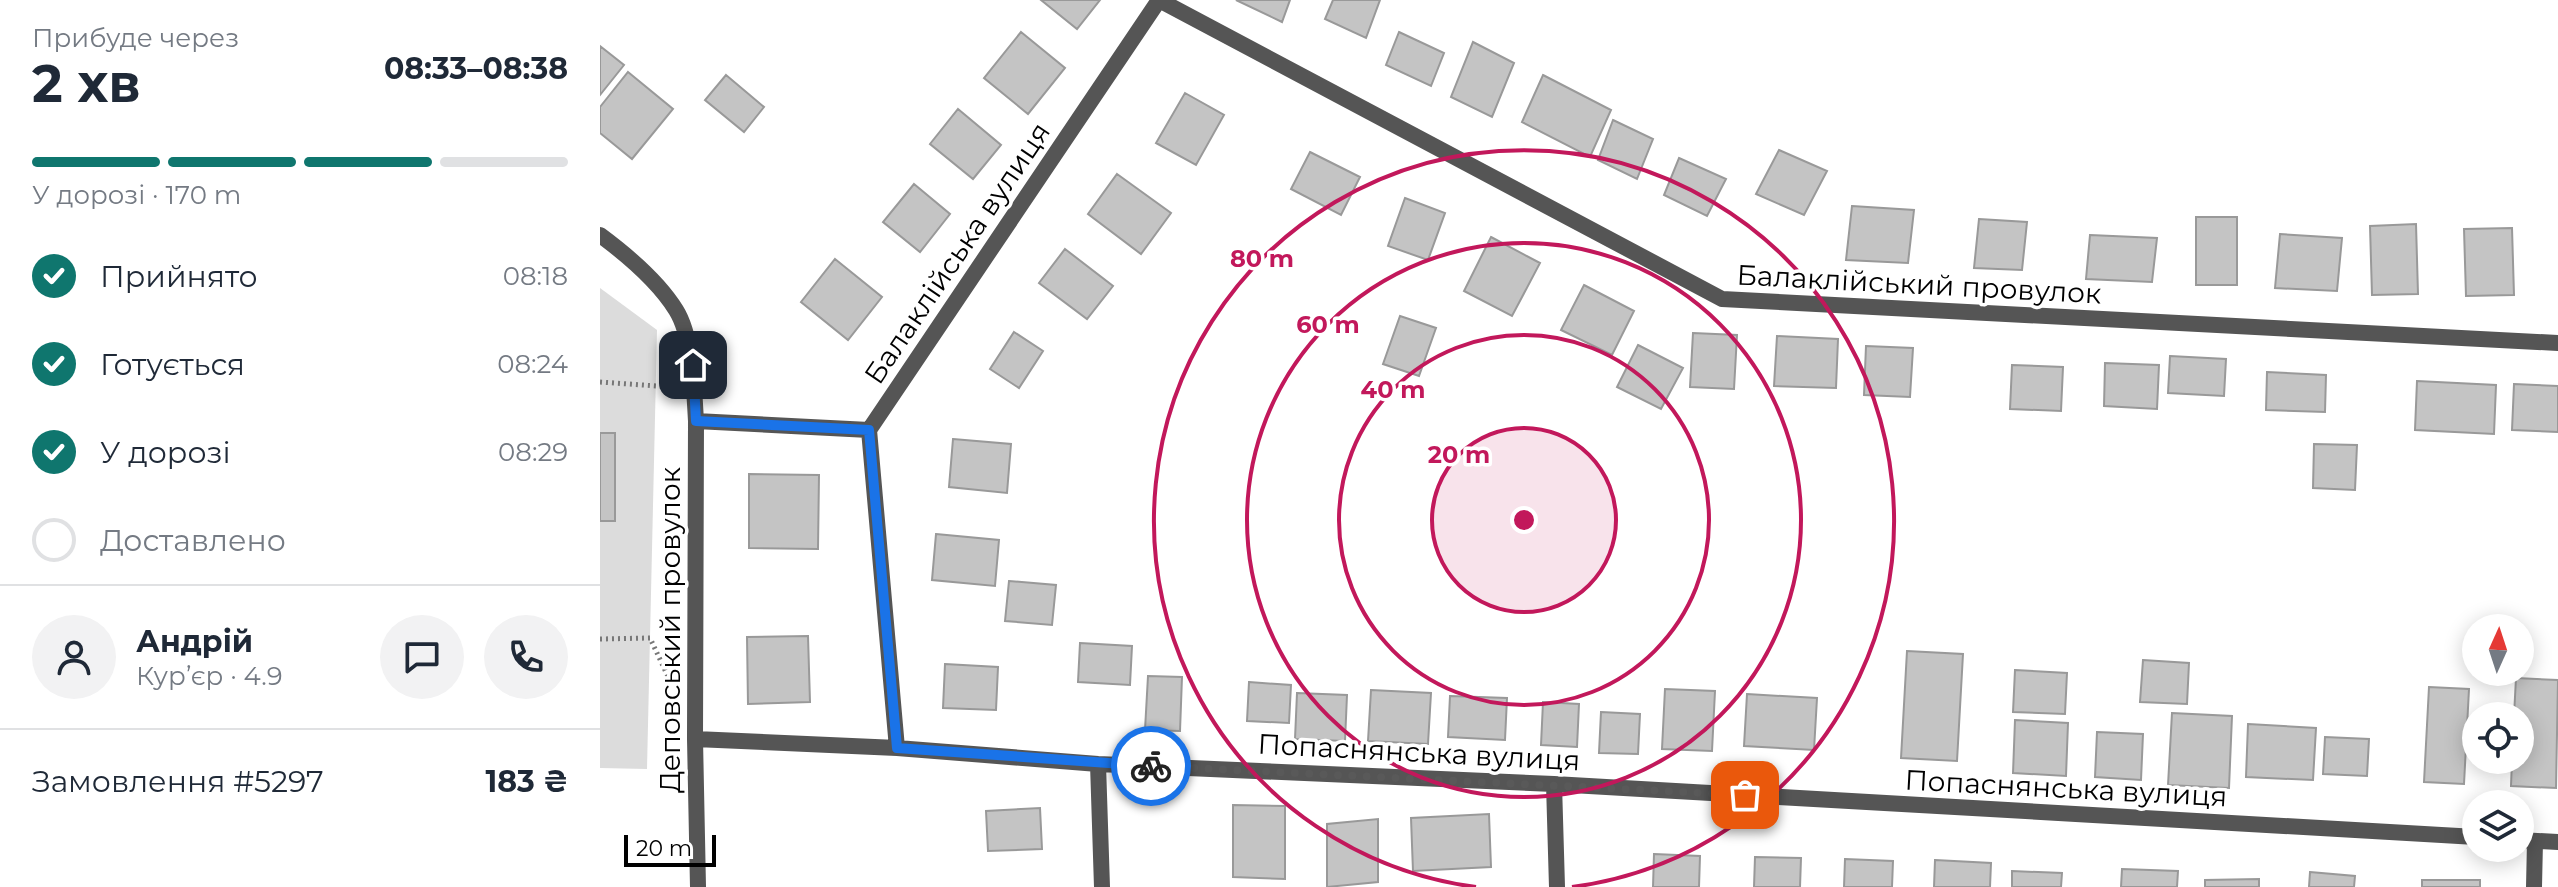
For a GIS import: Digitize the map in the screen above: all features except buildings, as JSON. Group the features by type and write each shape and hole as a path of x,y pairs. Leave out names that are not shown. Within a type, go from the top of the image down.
{"street":[{"name":"Балаклійський провулок","path":"1159,0 1722,299 2558,343"},
{"name":"Балаклійська вулиця","path":"869,430 1159,0"},
{"name":"Деповський провулок","path":"600,235 650,279 678,312 693,365 696,421 698,887"},
{"path":"696,421 869,430 897,748"},
{"name":"Попаснянська вулиця","path":"695,739 897,748 1098,764 1554,784 2462,836"},
{"path":"1098,764 1102,887"},
{"path":"1554,784 1557,887"},
{"path":"2534,840 2558,842"},
{"path":"2530,862 2534,887"}],"path":[{"path":"600,382 694,388"},
{"path":"600,639 650,638 675,691"}],"shaded area":[{"path":"600,288 657,330 647,769 600,768"}],"way so far":[{"path":"1151,766 1745,795"}],"route":[{"path":"693,365 696,421 869,430 897,748 1151,766"}]}
